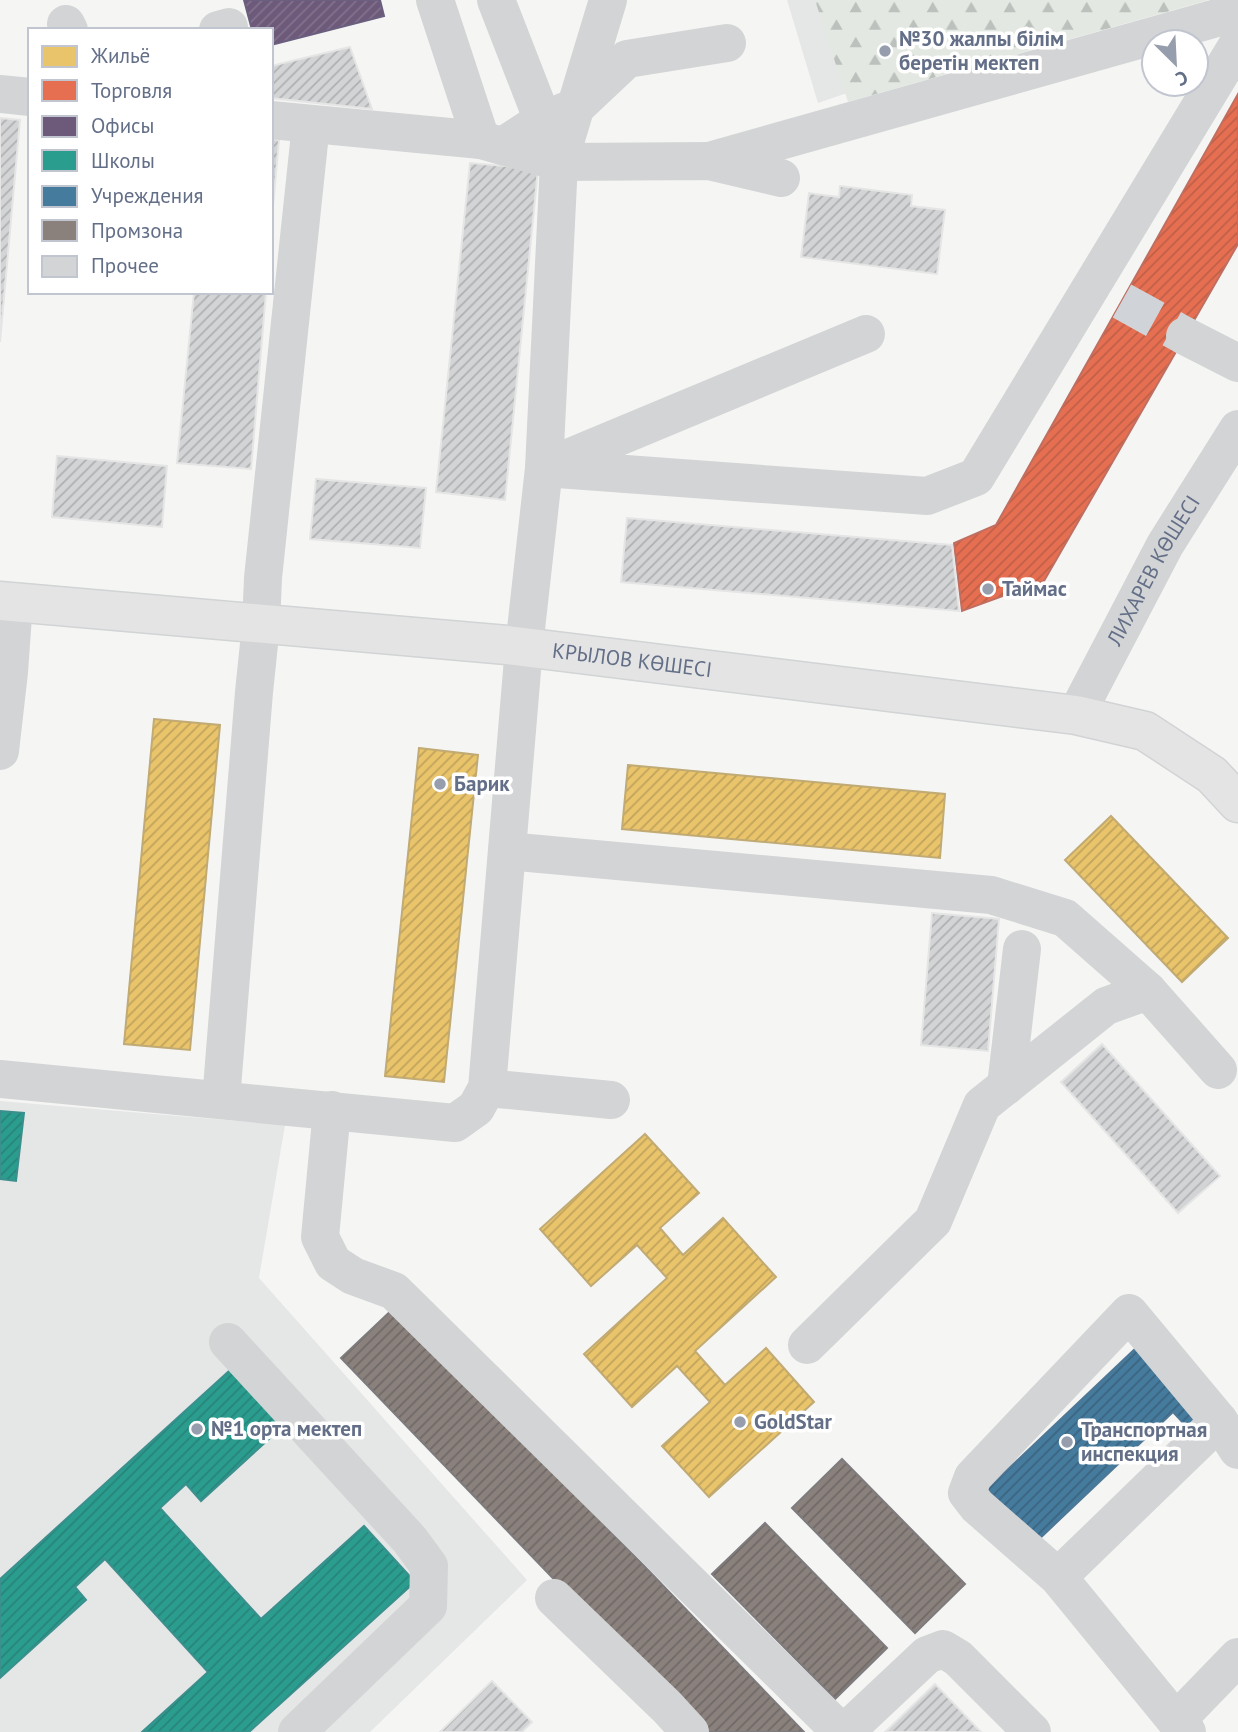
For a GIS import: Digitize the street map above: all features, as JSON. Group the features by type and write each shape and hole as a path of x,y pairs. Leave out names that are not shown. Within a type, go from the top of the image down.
{"main road":[{"name":"КРЫЛОВ КӨШЕСІ","path":"7,602 524,647 1076,715 1145,731 1212,775 1238,803"}],"street":[{"path":"435,0 492,143"},
{"path":"496,0 559,113"},
{"path":"0,1079 455,1123 476,1108 487,1088 524,647 544,468 559,113 608,0"},
{"path":"709,161 1238,12"},
{"path":"492,143 559,113 627,60 727,44"},
{"path":"544,468 928,496 976,477 1107,292 1238,44"},
{"path":"0,94 28,97"},
{"path":"273,120 492,143 559,162 709,161 781,178"},
{"path":"221,1100 263,578 311,124"},
{"path":"544,468 866,334"},
{"path":"1185,335 1238,363"},
{"name":"ЛИХАРЕВ КӨШЕСІ","path":"1076,715 1166,545 1238,429"},
{"path":"0,751 9,672 7,602"},
{"path":"507,851 991,895 1065,918 1148,991 1231,1071"},
{"path":"1006,1086 1022,950"},
{"path":"807,1345 933,1221 982,1105 1106,1006 1148,991"},
{"path":"487,1088 611,1100"},
{"path":"332,1110 320,1237 333,1263 354,1276 394,1291 843,1732 927,1655 943,1648 958,1658 1032,1732"},
{"path":"1058,1577 1228,1435 1129,1313 973,1477 967,1493 977,1506 1058,1577 1182,1727 1238,1657"},
{"path":"228,1342 410,1540 429,1566 428,1606 297,1732"},
{"path":"554,1598 691,1732"}],"shaded area":[{"name":"№30 жалпы білім беретін мектеп","path":"787,0 1118,0 818,103"},
{"name":"№1 орта мектеп","path":"0,1101 285,1125 259,1278 527,1580 370,1732 0,1732"}],"green space":[{"name":"№30 жалпы білім беретін мектеп","path":"815,0 1209,0 848,102"}],"building: Жильё":[{"path":"154,719 220,725 190,1050 124,1044"},
{"path":"419,748 478,755 444,1082 385,1076"},
{"path":"628,765 945,794 940,858 622,829"},
{"path":"1111,816 1228,938 1182,982 1065,860"},
{"path":"645,1134 699,1193 660,1228 683,1255 723,1218 776,1277 695,1351 725,1385 766,1348 814,1402 709,1497 662,1446 710,1402 677,1366 632,1407 584,1354 667,1278 637,1245 591,1286 540,1229"}],"building: Торговля":[{"path":"1238,94 1238,244 1044,581 962,611 954,543 996,525"}],"building: Офисы":[{"path":"244,0 380,0 384,16 273,44 273,28 251,28"}],"building: Школы":[{"path":"0,1111 24,1113 16,1181 0,1179"},
{"path":"239,1362 291,1419 201,1501 186,1484 160,1508 261,1619 364,1526 415,1582 249,1732 142,1732 208,1672 105,1559 75,1587 86,1600 0,1678 0,1579"}],"building: Учреждения":[{"path":"1136,1348 1201,1417 1188,1428 1173,1412 1036,1542 987,1489"}],"building: Промзона":[{"path":"395,1307 804,1732 701,1732 341,1358"},
{"path":"842,1459 965,1584 915,1633 792,1508"},
{"path":"765,1523 887,1648 835,1699 712,1574"}],"building: Прочее":[{"path":"350,47 372,109 273,98 273,66"},
{"path":"0,118 20,120 0,342"},
{"path":"273,139 279,140 273,206"},
{"path":"470,163 538,169 505,500 436,492"},
{"path":"840,186 912,195 911,206 945,210 937,274 801,257 809,193 839,197"},
{"path":"194,294 266,294 251,469 177,463"},
{"path":"57,456 167,466 162,527 52,517"},
{"path":"316,479 426,488 420,548 310,539"},
{"path":"627,518 952,545 959,611 621,582"},
{"path":"932,913 999,919 988,1051 921,1045"},
{"path":"1102,1044 1220,1176 1178,1213 1061,1082"},
{"path":"492,1681 532,1722 522,1732 440,1732"},
{"path":"935,1684 981,1732 885,1732"}],"tunnel":[{"path":"1122,301 1185,336"}],"place":[{"name":"№30 жалпы білім беретін мектеп","path":"885,51"},
{"name":"Таймас","path":"988,589"},
{"name":"Барик","path":"440,784"},
{"name":"GoldStar","path":"740,1422"},
{"name":"№1 орта мектеп","path":"197,1429"},
{"name":"Транспортная инспекция","path":"1067,1442"}]}
